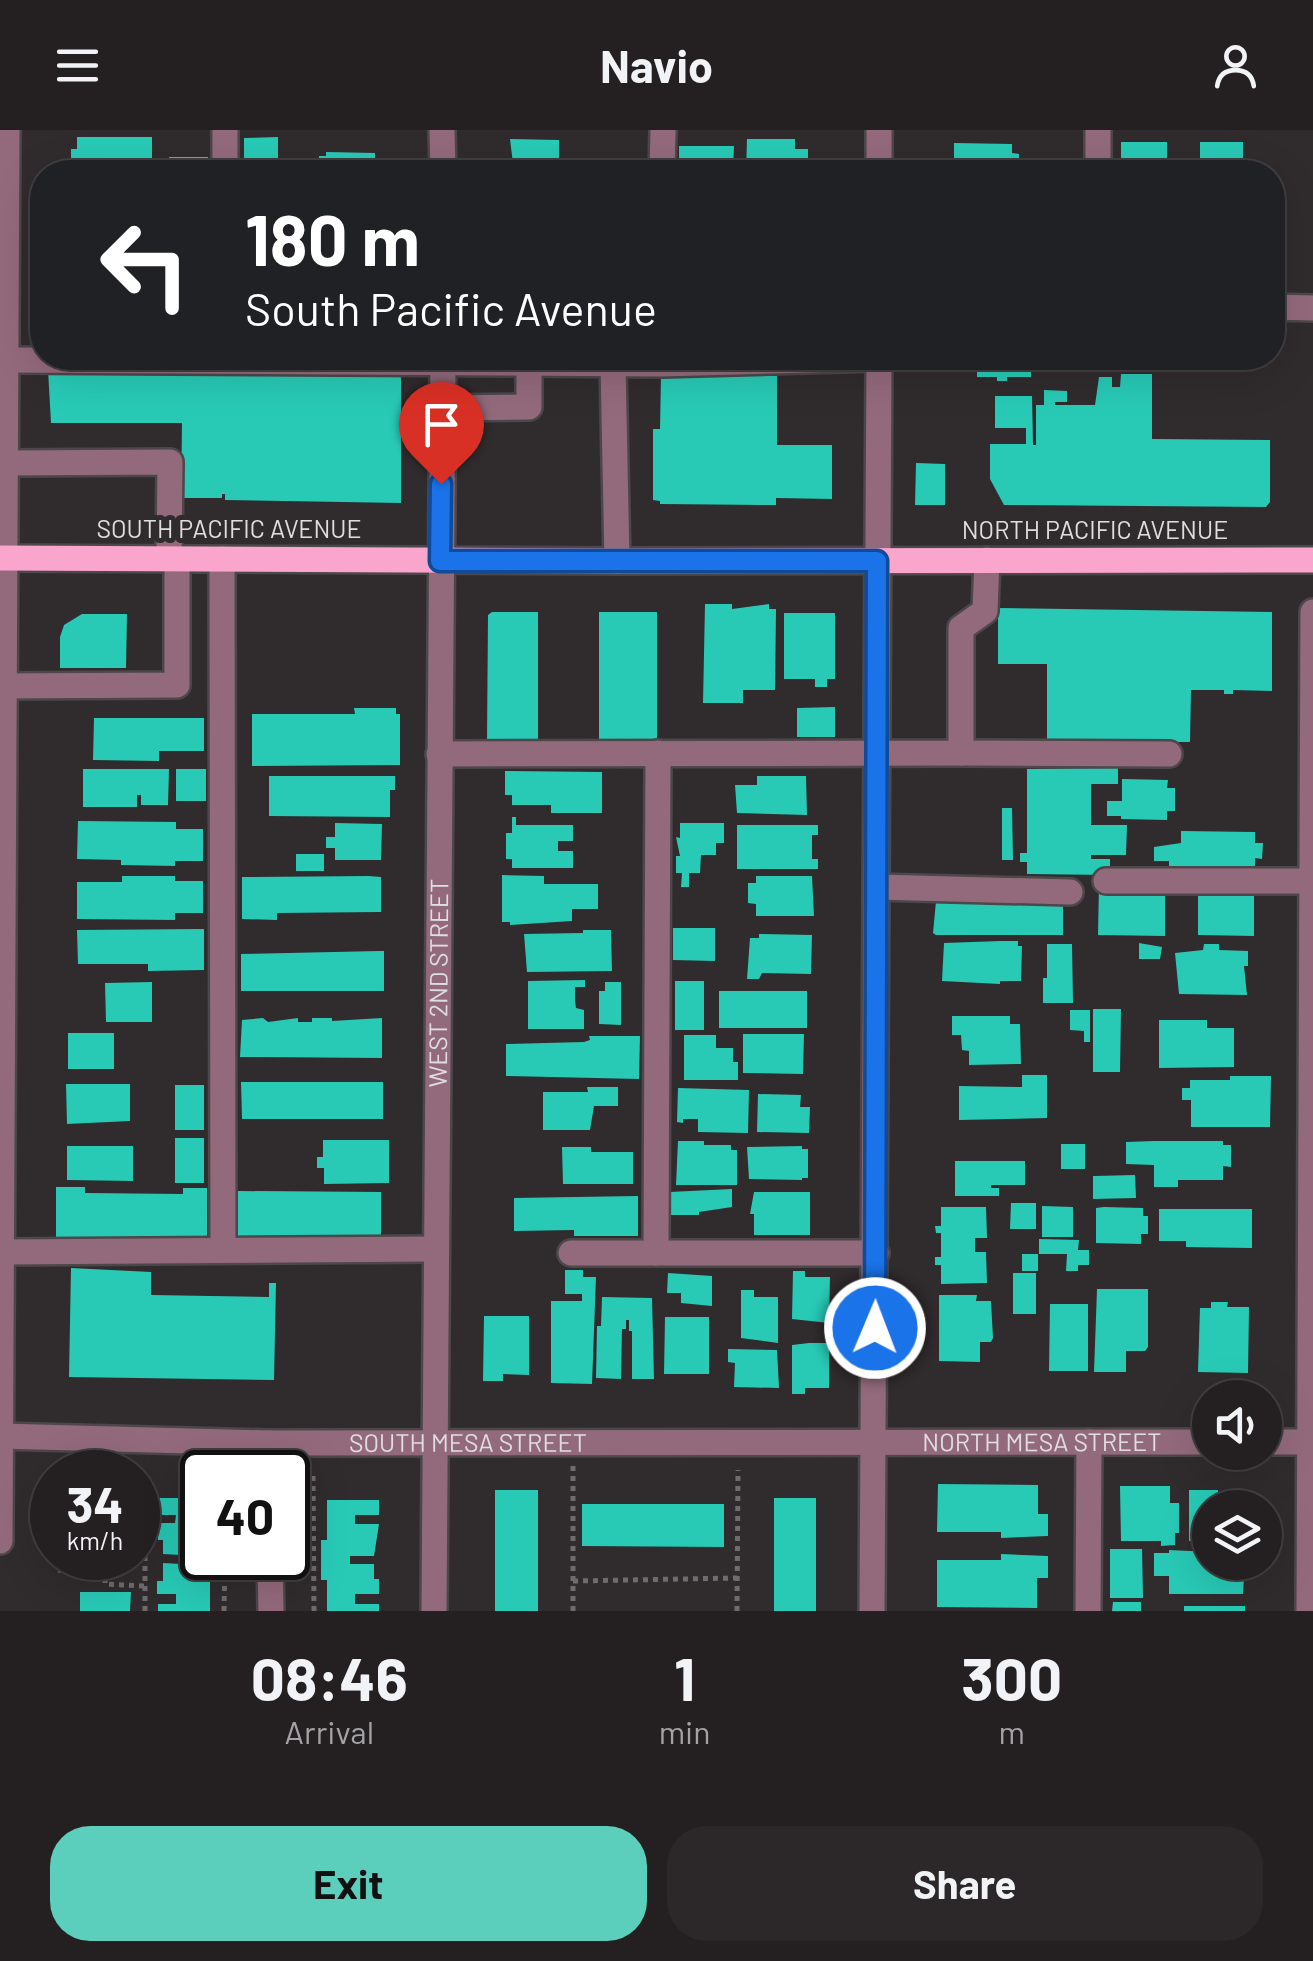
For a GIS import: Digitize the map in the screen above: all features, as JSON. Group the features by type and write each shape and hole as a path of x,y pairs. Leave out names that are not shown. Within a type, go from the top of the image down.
{"main road":[{"name":"SOUTH PACIFIC AVENUE","path":"3,558 877,561"},
{"name":"NORTH PACIFIC AVENUE","path":"877,561 1313,560"}],"street":[{"path":"0,1541 6,130"},
{"path":"224,160 225,130"},
{"path":"442,130 442,160"},
{"path":"662,160 663,130"},
{"path":"880,130 880,160"},
{"path":"1098,130 1098,160"},
{"path":"1285,308 1313,308"},
{"path":"7,360 30,360"},
{"name":"WEST 2ND STREET","path":"434,1611 443,370"},
{"path":"442,408 530,407 530,370"},
{"path":"613,370 617,562"},
{"path":"872,1611 879,370"},
{"path":"3,686 177,685 170,462 6,463"},
{"path":"222,559 223,1250"},
{"path":"961,753 961,628 985,611 987,560"},
{"path":"1309,1611 1313,612"},
{"path":"656,1252 658,753"},
{"path":"439,754 1169,754"},
{"path":"1106,880 1310,880"},
{"path":"877,887 1070,892"},
{"path":"4,1252 436,1248"},
{"path":"570,1252 876,1253"},
{"name":"SOUTH MESA STREET","path":"1,1436 435,1444 874,1440"},
{"name":"NORTH MESA STREET","path":"874,1440 1192,1442"},
{"path":"1088,1611 1089,1442"},
{"path":"1282,1442 1311,1442"},
{"path":"269,1443 269,1450"},
{"path":"270,1580 271,1611"}],"path":[{"path":"737,1611 738,1442"},
{"path":"572,1443 573,1611"},
{"path":"313,1476 314,1611"},
{"path":"572,1581 737,1578"},
{"path":"105,1580 105,1584 145,1586"},
{"path":"144,1580 145,1611"},
{"path":"224,1611 225,1580"}],"building":[{"path":"77,137 152,137 152,160 71,160 71,149 77,149"},
{"path":"278,137 278,160 244,160 244,138"},
{"path":"510,139 559,140 559,160 513,160"},
{"path":"747,139 795,139 795,149 808,149 808,160 746,160"},
{"path":"1121,142 1167,142 1167,160 1121,160"},
{"path":"1200,142 1243,142 1243,160 1200,160"},
{"path":"954,143 1012,144 1012,153 1019,154 1019,160 954,160"},
{"path":"679,146 734,146 733,160 679,160"},
{"path":"326,152 375,153 375,160 319,160 319,156 326,156"},
{"path":"169,157 208,157 208,160"},
{"path":"48,370 401,371 401,503 225,500 225,494 222,498 181,498 182,423 51,423"},
{"path":"977,370 1031,370 1031,377 1007,377 1007,381 977,377"},
{"path":"1121,374 1152,374 1152,439 1270,440 1270,502 1266,507 1004,505 990,479 990,444 1026,444 1026,428 995,428 995,396 1032,396 1036,445 1036,405 1044,405 1044,390 1067,391 1067,402 1055,405 1095,405 1099,377 1112,377 1112,387 1120,387"},
{"path":"661,375 777,376 777,445 832,445 832,499 776,498 776,505 660,504 653,500 653,429 660,429"},
{"path":"916,463 945,464 945,505 915,505"},
{"path":"705,604 732,604 732,609 769,604 769,609 776,609 775,690 743,690 743,703 703,703"},
{"path":"998,608 1272,612 1272,691 1233,690 1233,694 1224,694 1224,690 1191,690 1190,742 1047,742 1047,664 998,664"},
{"path":"538,612 538,740 487,741 488,615"},
{"path":"599,612 657,612 657,741 599,742"},
{"path":"784,613 835,613 835,679 827,679 827,687 815,687 815,679 784,679"},
{"path":"82,614 127,614 126,668 60,668 64,625"},
{"path":"835,707 835,737 797,737 797,708"},
{"path":"354,708 396,708 396,714 400,714 400,765 252,766 252,714 355,714"},
{"path":"94,718 204,718 204,751 159,751 159,761 93,760"},
{"path":"1118,768 1118,784 1091,784 1091,825 1127,825 1126,855 1091,855 1091,859 1110,859 1110,875 1027,874 1027,862 1020,862 1020,853 1027,853 1027,769"},
{"path":"83,769 169,769 168,805 141,805 141,795 137,795 137,807 83,807"},
{"path":"176,769 206,769 206,801 176,801"},
{"path":"505,771 602,772 602,813 551,813 551,805 512,805 512,795 505,795"},
{"path":"269,776 395,776 395,790 390,790 390,817 269,816"},
{"path":"757,776 806,776 807,815 737,813 735,785 757,785"},
{"path":"1122,779 1168,780 1167,788 1175,788 1175,811 1167,811 1167,820 1107,816 1107,801 1122,801"},
{"path":"1002,808 1012,808 1013,860 1002,860"},
{"path":"512,817 516,817 516,825 573,825 573,841 558,841 558,851 573,851 573,868 512,868 512,859 506,859 506,833 512,833"},
{"path":"78,821 176,822 176,829 203,829 203,861 175,861 175,866 77,859"},
{"path":"335,823 382,824 381,860 335,860 335,848 326,848 326,837 335,837"},
{"path":"680,823 724,823 724,843 716,843 716,855 701,855 700,873 689,873 689,887 681,887 682,873 676,873"},
{"path":"737,825 818,825 818,835 812,835 812,859 818,859 818,869 737,869"},
{"path":"1181,831 1255,832 1255,843 1263,843 1262,859 1255,858 1255,870 1180,869 1169,867 1169,861 1154,861 1154,847 1181,843"},
{"path":"296,854 324,854 324,871 296,871"},
{"path":"502,875 544,876 544,884 598,884 598,909 572,909 572,921 510,925 502,922"},
{"path":"122,876 175,876 175,881 203,881 203,913 175,913 175,920 77,919 77,882 122,882"},
{"path":"756,876 812,876 814,916 756,916 756,904 748,903 748,883 756,883"},
{"path":"242,877 381,877 381,912 277,913 277,920 242,919"},
{"path":"1099,884 1165,893 1165,936 1098,935"},
{"path":"1198,887 1254,887 1254,936 1198,935"},
{"path":"936,901 1063,901 1063,935 936,935"},
{"path":"673,928 715,928 715,961 673,960"},
{"path":"204,929 204,970 148,971 148,964 78,964 77,930"},
{"path":"611,930 612,971 527,972 524,934"},
{"path":"759,934 812,935 811,974 762,973 759,979 747,979 750,938 759,938"},
{"path":"1018,941 1018,946 1022,946 1021,981 942,981 944,943"},
{"path":"1139,943 1162,947 1160,959 1139,959"},
{"path":"1047,944 1072,944 1073,1003 1043,1003"},
{"path":"1204,944 1219,944 1219,950 1248,951 1248,966 1244,966 1247,995 1179,994 1175,953 1203,950"},
{"path":"384,951 384,991 241,991 241,954"},
{"path":"585,980 585,987 575,987 576,1008 584,1010 584,1029 528,1029 528,981"},
{"path":"675,981 704,981 704,1030 675,1030"},
{"path":"152,982 152,1022 106,1022 105,983"},
{"path":"605,982 621,982 621,1025 599,1024 599,991 605,991"},
{"path":"719,991 807,991 807,1028 719,1028"},
{"path":"1093,1009 1121,1009 1120,1072 1093,1072"},
{"path":"1070,1010 1090,1010 1090,1042 1084,1042 1084,1031 1070,1030"},
{"path":"952,1016 1010,1016 1010,1024 1020,1024 1021,1064 969,1065 969,1051 962,1050 961,1035 952,1035"},
{"path":"263,1018 268,1022 298,1018 298,1022 312,1022 312,1018 382,1018 382,1058 240,1057 242,1020"},
{"path":"1159,1020 1207,1020 1207,1028 1234,1028 1234,1067 1159,1068"},
{"path":"68,1033 114,1033 114,1069 68,1069"},
{"path":"743,1034 804,1034 803,1074 743,1073"},
{"path":"684,1035 716,1035 716,1048 733,1048 738,1080 684,1080"},
{"path":"589,1036 640,1036 639,1079 506,1076 506,1044 584,1042 590,1040"},
{"path":"1022,1075 1047,1075 1047,1118 959,1120 959,1086 1022,1087"},
{"path":"1230,1076 1271,1076 1270,1127 1191,1127 1191,1100 1182,1100 1182,1088 1190,1088 1190,1080 1230,1080"},
{"path":"241,1082 383,1082 383,1119 242,1119"},
{"path":"66,1084 130,1084 130,1121 67,1124"},
{"path":"175,1085 204,1085 204,1130 175,1130"},
{"path":"587,1087 618,1087 618,1106 594,1106 590,1130 543,1130 543,1092 588,1092"},
{"path":"678,1088 749,1090 748,1133 698,1132 698,1119 677,1122"},
{"path":"758,1094 801,1095 800,1107 810,1107 809,1133 757,1132"},
{"path":"175,1138 204,1138 204,1183 175,1183"},
{"path":"323,1140 389,1140 389,1183 324,1184 324,1168 317,1168 317,1157 323,1157"},
{"path":"678,1141 731,1145 731,1150 737,1150 737,1185 676,1185"},
{"path":"1223,1141 1223,1145 1231,1145 1231,1167 1223,1166 1223,1180 1178,1180 1178,1187 1154,1187 1154,1165 1126,1164 1126,1142"},
{"path":"1061,1144 1085,1144 1085,1169 1061,1169"},
{"path":"67,1146 133,1146 133,1181 67,1180"},
{"path":"562,1147 633,1152 633,1184 563,1184"},
{"path":"747,1147 808,1149 808,1178 749,1179"},
{"path":"955,1161 1025,1161 1025,1185 991,1185 999,1188 999,1196 955,1196"},
{"path":"1135,1175 1136,1198 1093,1199 1093,1176"},
{"path":"56,1187 85,1187 85,1193 183,1194 183,1188 207,1188 207,1241 56,1241"},
{"path":"732,1189 732,1207 699,1215 669,1215 669,1192"},
{"path":"238,1191 381,1192 381,1237 238,1236"},
{"path":"754,1192 810,1192 810,1235 754,1235 754,1214 750,1214"},
{"path":"638,1196 638,1236 574,1236 574,1230 514,1231 514,1198"},
{"path":"1011,1203 1036,1203 1036,1229 1010,1229"},
{"path":"1042,1206 1073,1207 1073,1237 1042,1237"},
{"path":"941,1207 986,1207 987,1238 975,1238 975,1252 986,1252 987,1283 941,1284 941,1265 935,1265 935,1257 941,1257 941,1233 936,1233 935,1226 941,1226"},
{"path":"1096,1208 1143,1208 1143,1216 1148,1216 1148,1234 1141,1234 1141,1244 1096,1243"},
{"path":"1159,1209 1252,1209 1252,1248 1186,1247 1186,1241 1159,1241"},
{"path":"1039,1239 1079,1240 1078,1250 1089,1250 1089,1265 1078,1265 1078,1271 1066,1271 1067,1254 1039,1254"},
{"path":"1022,1254 1038,1254 1038,1271 1022,1271"},
{"path":"71,1268 151,1272 151,1295 269,1297 269,1283 276,1283 274,1380 69,1377"},
{"path":"565,1270 583,1270 583,1277 596,1277 592,1384 551,1383 551,1301 582,1301 582,1294 565,1294"},
{"path":"793,1271 805,1271 805,1277 830,1277 829,1323 792,1319"},
{"path":"668,1273 712,1276 712,1306 681,1303 681,1293 667,1293"},
{"path":"1013,1273 1036,1273 1036,1314 1013,1314"},
{"path":"1097,1289 1148,1289 1148,1347 1145,1351 1126,1351 1126,1372 1094,1372"},
{"path":"741,1290 754,1290 754,1297 778,1297 778,1343 741,1338"},
{"path":"939,1295 977,1295 976,1301 991,1301 993,1338 991,1342 980,1342 980,1362 939,1361"},
{"path":"602,1297 652,1298 654,1379 632,1379 629,1320 626,1329 622,1329 621,1379 596,1378"},
{"path":"1211,1302 1249,1307 1248,1373 1198,1372 1200,1308 1211,1308"},
{"path":"1050,1304 1088,1304 1088,1371 1049,1371"},
{"path":"484,1316 529,1316 529,1375 503,1374 503,1381 483,1381"},
{"path":"665,1317 709,1317 709,1374 664,1374"},
{"path":"829,1343 829,1388 805,1388 805,1394 792,1394 792,1345"},
{"path":"728,1349 777,1350 779,1388 734,1387 735,1363 728,1362"},
{"path":"938,1484 1038,1485 1038,1514 1048,1514 1048,1536 1001,1538 1001,1532 937,1532"},
{"path":"1120,1486 1170,1486 1170,1503 1179,1503 1175,1545 1121,1541"},
{"path":"495,1490 538,1490 538,1611 495,1611"},
{"path":"1189,1490 1192,1490 1192,1541"},
{"path":"160,1498 180,1498 180,1555 163,1554 160,1523 175,1523 176,1515 160,1515"},
{"path":"774,1498 816,1498 816,1611 774,1611"},
{"path":"327,1500 379,1500 379,1515 355,1515 355,1524 379,1524 374,1556 350,1556 350,1564 374,1564 379,1594 355,1594 355,1604 379,1604 379,1611 327,1611 327,1580 321,1580 321,1540 327,1540"},
{"path":"582,1504 724,1504 724,1547 582,1546"},
{"path":"1110,1549 1142,1549 1143,1598 1110,1598"},
{"path":"1192,1551 1192,1580 1244,1580 1243,1594 1169,1594 1169,1576 1154,1576 1154,1553"},
{"path":"1001,1554 1048,1556 1048,1578 1037,1578 1037,1608 937,1607 937,1560 1001,1560"},
{"path":"163,1563 180,1564 180,1580 210,1580 210,1611 158,1611 158,1604 176,1604 176,1594 157,1594 157,1581 163,1581"},
{"path":"80,1592 131,1592 130,1611 80,1611"},
{"path":"1113,1602 1141,1602 1141,1611 1112,1611"},
{"path":"1184,1606 1245,1606 1245,1611 1184,1611"}],"route":[{"path":"441,484 440,561 877,561 875,1328"}]}
